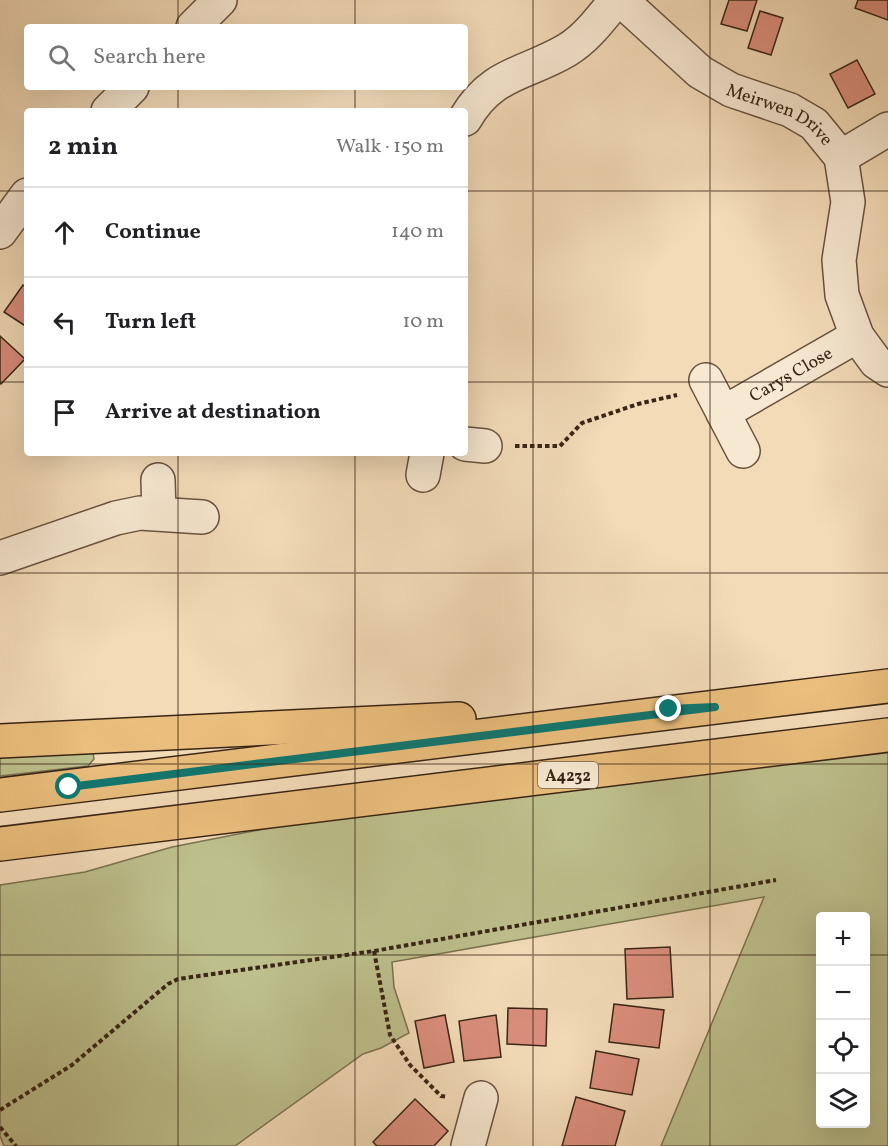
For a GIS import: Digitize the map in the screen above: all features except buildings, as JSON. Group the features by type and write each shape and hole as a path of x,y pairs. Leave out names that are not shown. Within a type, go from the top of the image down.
{"main road":[{"path":"0,795 888,686"},
{"path":"0,741 715,707"},
{"name":"A4232","path":"0,844 888,735"},
{"path":"0,863 248,814"}],"street":[{"path":"196,24 220,0"},
{"path":"468,114 491,85 569,50 586,35 616,0"},
{"name":"Meirwen Drive","path":"621,0 700,72 732,90 790,110 814,124 841,157 848,202 839,260 842,295 857,336 876,362 888,370"},
{"path":"111,108 129,90"},
{"path":"841,157 888,129"},
{"path":"0,232 24,199"},
{"name":"Carys Close","path":"713,394 857,336"},
{"path":"713,394 743,451"},
{"path":"158,480 159,513"},
{"path":"0,558 116,518 140,513 202,517"},
{"path":"468,1146 481,1098"}],"path":[{"path":"475,445 560,446 582,423 638,404 713,394"},
{"path":"0,1110 72,1065 168,984 178,980 374,951 776,880"},
{"path":"374,951 390,1035 410,1065 441,1096 481,1098"},
{"path":"0,1127 16,1146"}],"green space":[{"path":"888,750 888,1146 661,1146 764,897 392,962 394,987 409,1033 381,1048 363,1054 235,1146 4,1146 0,1136 0,885 85,872 172,847 381,806"},
{"path":"85,751 93,753 94,759 88,766 0,776 0,757"}],"route":[{"path":"69,787 715,707 669,709"}]}
